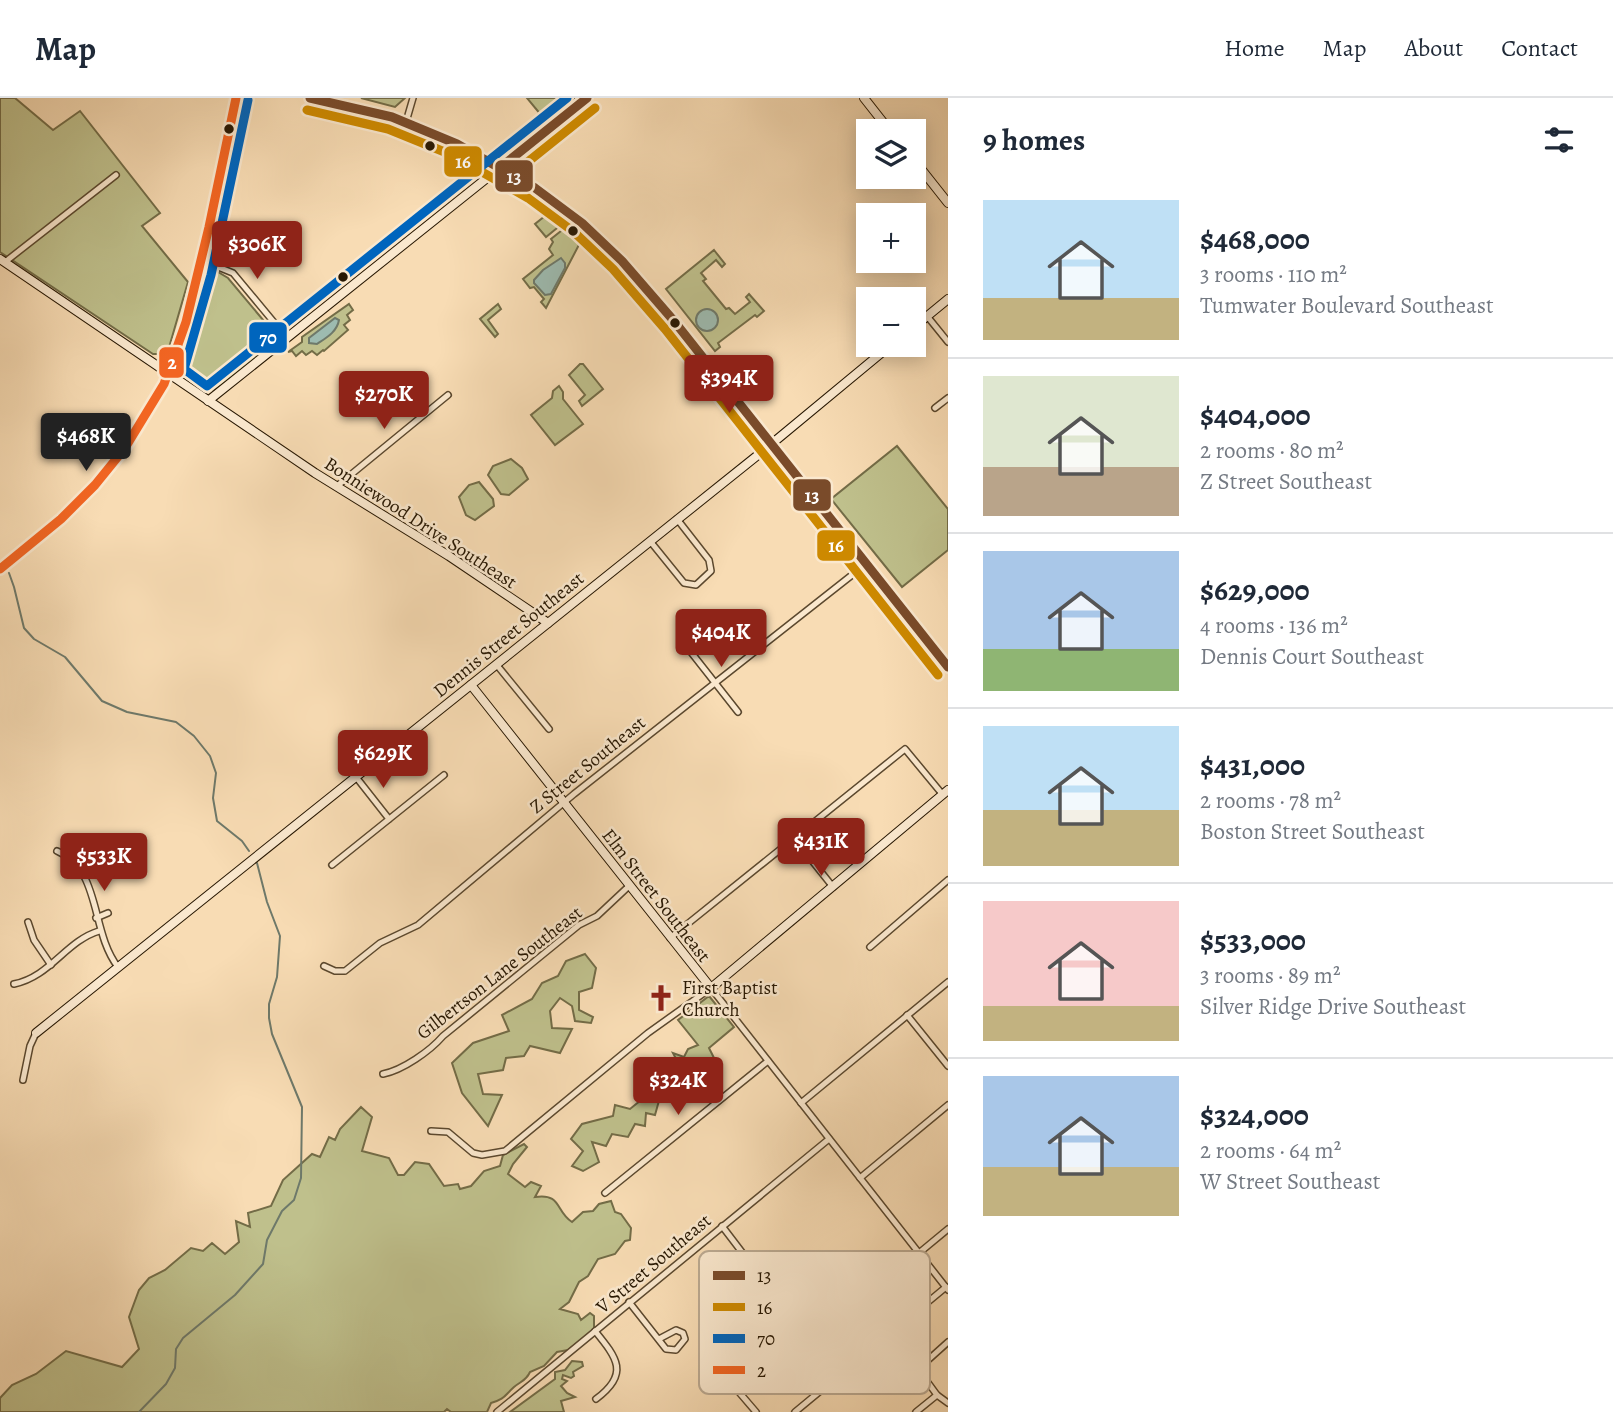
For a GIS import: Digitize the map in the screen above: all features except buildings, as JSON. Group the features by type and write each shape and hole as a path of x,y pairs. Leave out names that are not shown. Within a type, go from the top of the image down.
{"street":[{"path":"0,569 56,524 94,485 125,448 169,374 186,323 236,98"},
{"path":"310,98 406,122 501,167 578,219 615,253 674,321 948,667"},
{"path":"406,122 413,98"},
{"path":"208,401 587,98"},
{"path":"864,98 881,119"},
{"path":"3,260 116,175"},
{"path":"926,175 948,203"},
{"name":"Bonniewood Drive Southeast","path":"3,260 208,401 548,623"},
{"path":"201,260 233,273 287,338"},
{"path":"948,299 927,316 948,342"},
{"name":"Dennis Street Southeast","path":"36,1033 876,357"},
{"path":"337,486 448,396"},
{"path":"935,408 948,398"},
{"path":"650,541 684,583 696,585 701,581 711,571 709,560 677,519"},
{"name":"Z Street Southeast","path":"324,966 335,971 345,971 380,943 418,925 715,681 866,564"},
{"path":"683,642 738,712"},
{"path":"496,664 549,729"},
{"name":"Elm Street Southeast","path":"471,685 917,1251"},
{"path":"431,1131 448,1132 473,1153 482,1155 505,1151 648,1034 691,1000 711,988 945,793 905,749 670,938"},
{"path":"332,865 444,775"},
{"path":"356,777 389,819"},
{"path":"794,838 833,887"},
{"path":"57,851 71,859 84,873 99,931 106,950 118,967"},
{"path":"870,947 948,880"},
{"name":"Gilbertson Lane Southeast","path":"383,1074 398,1070 432,1047 443,1035 579,925 597,916 629,886"},
{"path":"96,918 108,914"},
{"path":"28,922 34,940 51,965"},
{"path":"15,984 34,977 84,937 99,931"},
{"path":"801,1103 948,982"},
{"path":"907,1016 948,1066"},
{"path":"23,1080 36,1033"},
{"path":"19,1051 29,1053"},
{"path":"605,1193 768,1061"},
{"path":"860,1178 948,1105"},
{"name":"V Street Southeast","path":"497,1412 829,1139"},
{"path":"722,1226 741,1251"},
{"path":"922,1251 948,1230"},
{"name":"Elm Street Southeast","path":"930,1267 947,1289"},
{"path":"930,1303 947,1289"},
{"path":"629,1302 659,1339 670,1351 676,1350 685,1339 683,1333 676,1330 659,1339"},
{"path":"595,1331 615,1356 617,1369 610,1387 596,1399"},
{"path":"930,1358 948,1342"},
{"path":"930,1385 948,1403"},
{"path":"741,1394 756,1412"},
{"path":"795,1412 817,1394"},
{"path":"916,1412 937,1395"}],"green space":[{"path":"0,98 15,98 53,130 80,111 160,213 142,226 188,282 168,351 153,354 0,252"},
{"path":"361,98 405,98 395,107"},
{"path":"527,98 574,98 546,121"},
{"path":"550,212 562,224 546,237 535,224"},
{"path":"566,227 582,239 546,308 541,302 544,299 523,279 553,255 549,249 553,242 551,239"},
{"path":"714,250 725,264 722,267 716,260 701,273 706,279 703,281 726,309 729,308 735,314 750,302 746,297 749,294 764,311 718,343 720,347 715,351 666,289"},
{"path":"218,272 228,278 274,333 275,339 244,370 208,391 183,374 180,363 212,276"},
{"path":"349,304 353,310 347,315 350,320 344,325 348,330 324,351 317,355 312,351 306,355 302,351 296,356 292,351 288,352 302,342 302,337"},
{"path":"498,304 501,309 488,320 498,334 495,337 480,319"},
{"path":"583,364 603,389 582,406 579,401 585,395 569,375"},
{"path":"559,386 563,399 583,424 555,445 531,415 552,398 553,391"},
{"path":"897,446 948,509 948,550 902,587 831,499"},
{"path":"511,459 522,468 528,479 509,495 501,494 488,475 493,466"},
{"path":"479,482 493,499 494,506 475,520 466,515 459,497 469,485"},
{"path":"585,954 596,968 592,988 579,992 579,1010 593,1017 591,1023 575,1021 572,1006 560,998 550,1011 552,1028 572,1029 560,1053 530,1046 524,1056 506,1058 503,1070 478,1074 483,1094 502,1095 488,1126 462,1093 452,1063 473,1043 509,1031 502,1015 532,999 542,983 558,976 566,961"},
{"path":"709,996 734,1027 709,1048 715,1060 703,1076 684,1086 675,1099 660,1097 655,1115 646,1113 645,1126 635,1124 628,1137 612,1134 606,1146 592,1142 599,1162 583,1171 572,1166 583,1151 571,1139 582,1124 613,1116 615,1105 630,1109 641,1100 639,1088 645,1088 645,1080 662,1078 670,1083 674,1071 683,1072 673,1053 684,1057 688,1049 698,1045 678,1020"},
{"path":"361,1107 372,1117 362,1151 389,1158 398,1175 404,1175 415,1162 429,1164 444,1186 458,1184 460,1189 471,1186 484,1171 500,1166 503,1155 524,1144 527,1147 508,1174 525,1187 531,1182 541,1186 535,1197 544,1196 554,1200 572,1222 583,1212 593,1211 599,1204 611,1201 615,1212 621,1214 631,1228 630,1240 625,1241 615,1254 598,1259 588,1276 579,1282 569,1302 560,1309 578,1314 581,1320 590,1313 594,1316 594,1330 568,1350 557,1352 544,1366 530,1372 504,1397 491,1403 487,1412 451,1412 447,1409 444,1412 0,1412 0,1398 12,1385 36,1374 66,1351 122,1367 139,1349 129,1317 139,1290 149,1278 165,1270 191,1248 203,1251 212,1243 225,1254 239,1242 236,1221 250,1227 248,1213 271,1206 283,1180 312,1154 320,1157 329,1137 335,1140 340,1129"},
{"path":"572,1361 582,1362 583,1366 573,1372 574,1376 571,1378 563,1375 562,1379 567,1381 561,1386 575,1397 561,1401 564,1412 510,1412 555,1379 555,1372 565,1370"}],"water":[{"path":"561,258 565,268 551,294 545,295 534,280"},
{"path":"703,309 711,309 718,316 718,324 711,331 703,331 696,324 696,316"},
{"path":"335,318 339,320 331,334 317,344 309,343 309,338"}],"waterway":[{"path":"9,573 24,628 34,639 65,657 102,701 127,712 176,722 194,736 210,756 216,773 213,798 217,821 242,841 249,851"},
{"path":"139,1412 166,1384 175,1368 176,1349 183,1338 235,1295 263,1264 267,1240 282,1211 294,1200 301,1178 302,1107 272,1034 269,1018 269,1004 277,977 280,936 267,902 257,863"}],"transit line":[{"name":"2","path":"0,569 61,519 95,485 125,448 164,384 186,322 236,98"},
{"name":"13","path":"310,98 392,117 457,144 535,188 582,223 622,261 674,321 948,667"},
{"name":"70","path":"248,100 211,275 184,369 207,386 567,98"},
{"name":"13","path":"501,167 587,98"},
{"name":"16","path":"509,177 595,108"},
{"name":"16","path":"307,110 388,129 452,155 528,198 574,232 613,269 665,329 938,675"}],"place":[{"name":"First Baptist Church","path":"661,998"}]}
